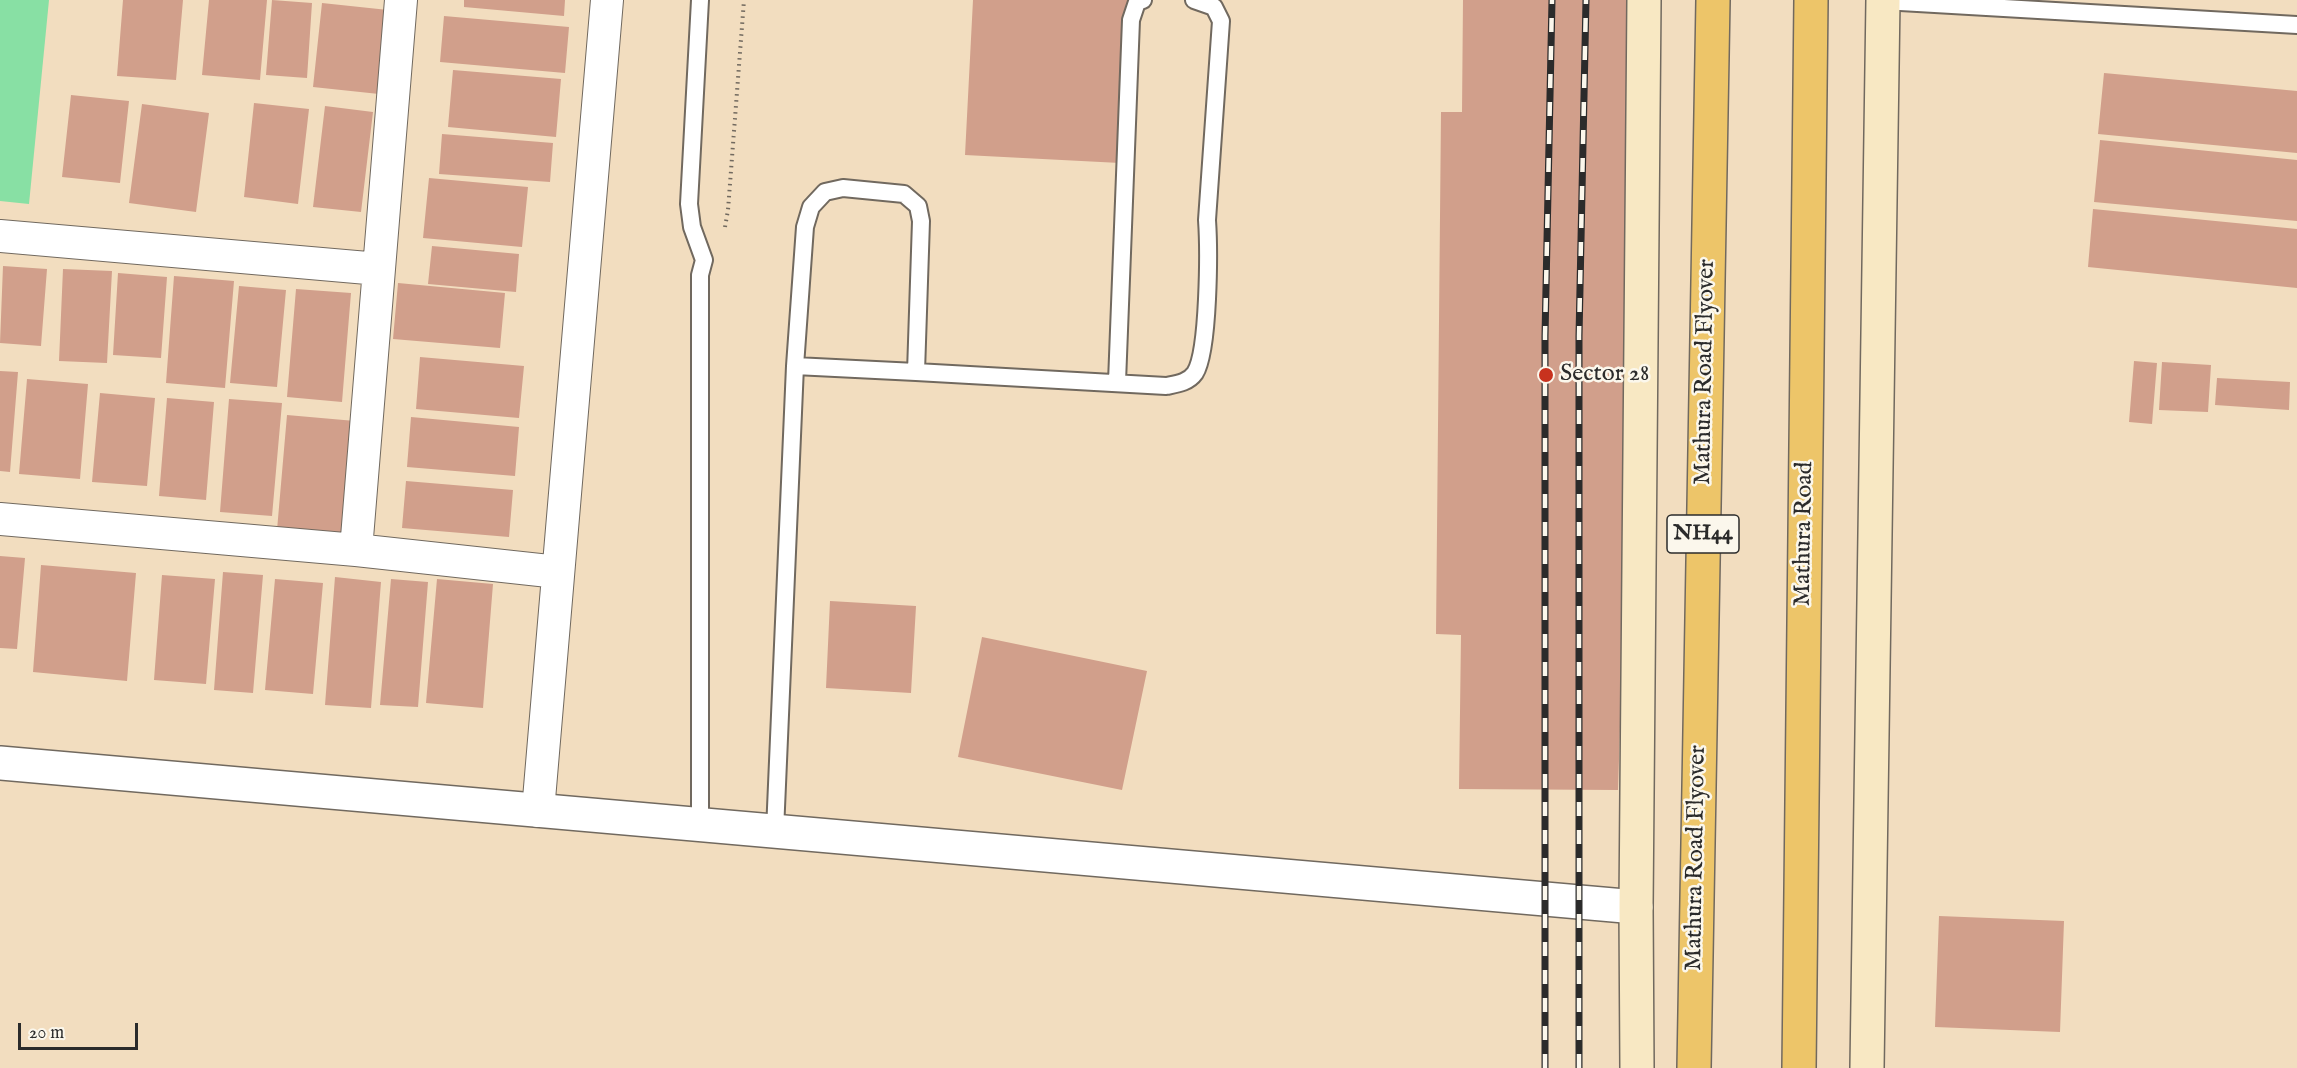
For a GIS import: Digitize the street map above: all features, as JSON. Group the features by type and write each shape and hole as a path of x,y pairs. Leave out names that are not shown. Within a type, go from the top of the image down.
{"highway":[{"name":"Mathura Road Flyover","path":"1694,1068 1713,0"},
{"name":"Mathura Road","path":"1799,1068 1811,0"}],"main road":[{"path":"1637,1068 1636,907 1644,0"},
{"path":"1867,1068 1883,1"}],"street":[{"path":"356,550 401,0"},
{"path":"538,811 607,0"},
{"path":"0,236 379,268"},
{"path":"0,519 356,550 558,572"},
{"path":"0,763 1636,907"}],"lane":[{"path":"700,0 689,204 692,227 704,260 700,275 700,825"},
{"path":"1117,382 1131,20 1137,2 1143,0"},
{"path":"795,366 1166,386 1186,381 1195,373 1201,358 1204,338 1207,220 1221,21 1214,7 1194,0"},
{"path":"1883,1 2297,25"},
{"path":"775,831 795,366 805,227 811,207 825,192 843,188 904,194 918,206 921,221 916,372"}],"path":[{"path":"704,260 724,232 728,210 744,0"}],"green space":[{"path":"0,0 49,0 29,204 0,201"}],"building":[{"path":"123,0 183,0 176,80 117,76"},
{"path":"209,0 267,0 260,80 202,75"},
{"path":"272,0 312,3 307,78 266,75"},
{"path":"464,0 565,0 564,16 464,7"},
{"path":"973,0 1128,0 1120,163 965,155"},
{"name":"Sector 28","path":"1463,0 1631,0 1625,572 1618,790 1459,789 1461,635 1436,634 1441,112 1462,112"},
{"path":"322,3 388,10 379,94 313,87"},
{"path":"444,16 569,27 565,73 440,62"},
{"path":"453,70 561,79 556,137 448,127"},
{"path":"2104,73 2297,91 2297,153 2098,134"},
{"path":"71,95 129,101 120,183 62,177"},
{"path":"254,103 309,109 298,204 244,197"},
{"path":"142,104 209,113 196,212 129,203"},
{"path":"325,106 373,112 361,212 313,207"},
{"path":"442,134 553,143 550,182 439,174"},
{"path":"2100,140 2297,160 2297,221 2094,202"},
{"path":"429,178 528,187 522,247 423,238"},
{"path":"2093,209 2297,229 2297,288 2088,267"},
{"path":"432,246 519,254 516,292 428,284"},
{"path":"3,266 47,269 41,346 0,343"},
{"path":"63,269 112,271 107,363 59,361"},
{"path":"118,273 167,277 161,358 113,355"},
{"path":"174,276 234,281 225,388 166,383"},
{"path":"398,283 505,293 500,348 393,339"},
{"path":"239,286 286,290 277,387 230,383"},
{"path":"296,289 351,293 342,402 287,397"},
{"path":"420,357 524,366 519,418 416,409"},
{"path":"2134,361 2157,363 2152,424 2129,422"},
{"path":"2162,362 2211,365 2208,412 2159,410"},
{"path":"0,371 18,372 10,472 0,471"},
{"path":"2217,378 2290,382 2289,410 2215,405"},
{"path":"27,379 88,384 80,479 19,474"},
{"path":"100,393 155,398 147,486 92,482"},
{"path":"167,398 214,402 206,500 159,496"},
{"path":"229,399 282,403 272,516 220,512"},
{"path":"287,415 355,421 346,536 277,530"},
{"path":"411,417 519,427 515,476 407,467"},
{"path":"406,481 513,490 509,537 402,528"},
{"path":"0,556 25,558 17,649 0,648"},
{"path":"41,565 136,573 127,681 33,672"},
{"path":"223,572 263,575 253,693 214,690"},
{"path":"162,575 215,579 206,684 154,680"},
{"path":"335,577 381,582 371,708 325,705"},
{"path":"275,579 323,583 313,694 265,690"},
{"path":"391,579 428,582 418,707 380,705"},
{"path":"437,579 493,584 483,708 426,703"},
{"path":"830,601 916,606 911,693 826,688"},
{"path":"982,637 1147,671 1122,790 958,757"},
{"path":"1939,916 2064,921 2060,1032 1935,1027"}],"railway":[{"path":"1545,1068 1545,336 1552,0"},
{"path":"1579,1068 1579,336 1586,0"}],"place":[{"name":"Sector 28","path":"1546,375"}]}
